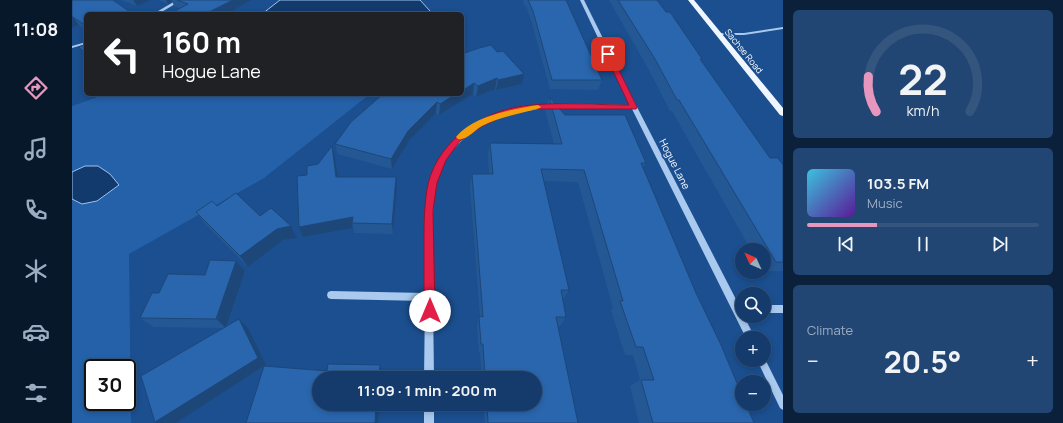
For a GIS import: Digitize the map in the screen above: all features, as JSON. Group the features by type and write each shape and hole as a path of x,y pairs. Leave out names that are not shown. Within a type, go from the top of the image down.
{"main road":[{"name":"Sachse Road","path":"691,0 783,113"}],"street":[{"path":"159,12 180,0"},
{"name":"Hogue Lane","path":"582,0 634,107 735,299"},
{"path":"719,34 744,34 783,28"},
{"path":"72,47 84,43"},
{"path":"429,371 429,210 433,183 443,159 457,140 479,124 504,113 531,107 634,107"},
{"path":"331,295 430,297"},
{"path":"771,309 783,309"},
{"path":"764,367 783,405"},
{"path":"429,411 429,423"}],"shaded area":[{"path":"280,0 420,0 430,11 429,12 265,12"},
{"path":"100,96 367,96 264,178 129,254 130,359 84,359 84,411 131,411 131,423 72,423 72,106"},
{"path":"85,166 98,166 110,174 119,185 97,201 82,204 72,199 72,172"}],"building":[{"path":"72,0 113,0 130,12 84,12 84,25 72,17"},
{"path":"177,0 233,0 209,12 173,12 188,4"},
{"path":"528,0 566,0 602,80 552,80 533,11"},
{"path":"618,0 657,0 666,12 670,12 702,59 700,59 770,158 778,158 783,165 783,262 776,262 771,254 771,243 765,243 679,100 677,100 655,59"},
{"path":"84,45 84,52 79,47"},
{"path":"491,45 497,52 503,51 524,74 498,80 497,78 478,86 474,83 464,90 464,53"},
{"path":"381,96 453,96 440,104 437,102 408,131 391,159 335,144 351,122"},
{"path":"549,97 565,115 625,115 646,163 641,163 696,293 735,378 735,411 749,411 754,423 653,423 641,380 654,380 643,347 636,347 620,301 623,301 584,170 541,169 569,290 561,290 566,317 556,317 578,423 488,423 487,411 542,411 542,371 485,371 479,316 483,317 472,174 493,174 490,143 562,144"},
{"path":"332,146 336,177 396,177 392,224 352,223 353,217 299,227 297,176 307,175 307,166 318,164"},
{"path":"236,193 260,216 271,208 291,226 277,229 240,256 196,212 212,201 217,206"},
{"path":"210,260 236,261 216,319 140,318 152,293 159,293 168,274 205,275"},
{"path":"239,319 258,358 155,422 141,376"},
{"path":"328,364 380,365 380,371 327,371"},
{"path":"264,366 327,371 312,371 312,411 376,411 375,423 246,423"}],"slow traffic":[{"path":"460,137 479,124 504,113 531,107 538,107"}],"route":[{"path":"430,311 429,210 433,183 443,159 457,140 479,124 504,113 531,107 634,107 608,54"}]}
